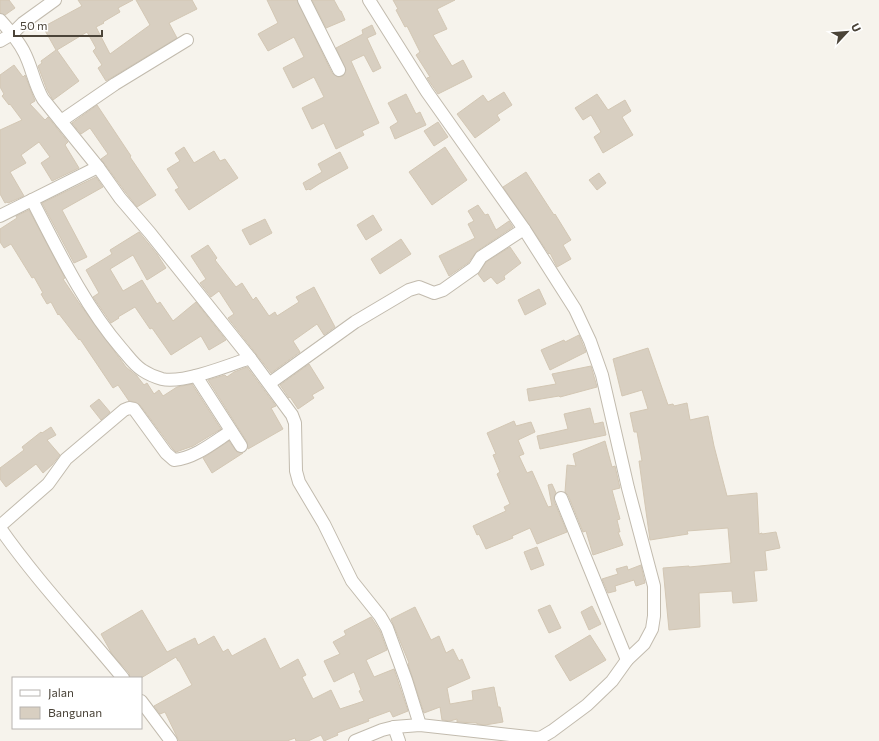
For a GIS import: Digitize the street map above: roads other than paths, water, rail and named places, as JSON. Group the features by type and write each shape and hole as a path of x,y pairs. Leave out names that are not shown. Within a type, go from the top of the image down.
{"street":[{"path":"0,41 12,34 23,23 54,0"},
{"path":"304,0 339,70"},
{"path":"355,741 382,730 394,727 420,725 537,738 542,736 552,731 587,705 612,681 627,660 644,644 652,629 654,616 654,586 628,488 602,375 590,340 575,309 524,228 427,92 369,0"},
{"path":"0,20 12,34 25,54 39,92 98,167 120,198 170,257 270,383 288,408 295,422 296,471 299,482 324,524 352,581 380,616 387,628 406,680 420,725"},
{"path":"61,121 115,84 187,40"},
{"path":"0,216 98,167"},
{"path":"32,200 92,310 111,336 142,370 163,379 174,379 196,376 250,358"},
{"path":"270,383 355,322 408,290 419,287 434,293 443,290 474,268 481,257 524,228"},
{"path":"196,376 241,446"},
{"path":"122,677 100,649 48,591 17,552 0,527 48,484 66,459 124,410 129,408 134,409 166,453 174,460 191,456 231,431"},
{"path":"561,498 627,660"},
{"path":"142,702 171,741"},
{"path":"394,727 399,741"}]}
